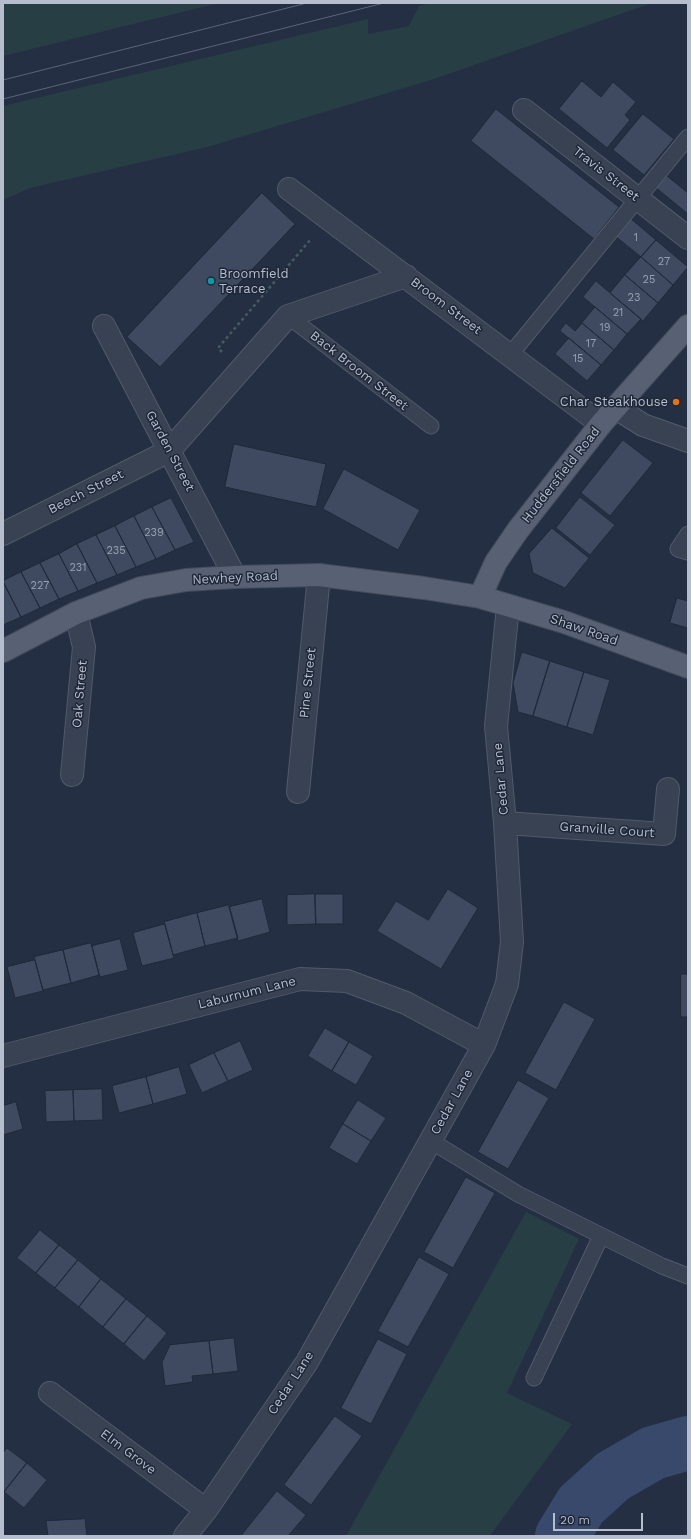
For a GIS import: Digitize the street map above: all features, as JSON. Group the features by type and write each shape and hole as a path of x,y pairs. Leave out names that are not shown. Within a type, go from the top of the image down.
{"main road":[{"name":"Huddersfield Road","path":"480,597 496,562 521,527 608,416 688,326"},
{"name":"Newhey Road","path":"3,651 76,613 141,588 186,580 319,575 424,588 480,597"},
{"name":"Shaw Road","path":"480,597 571,625 688,667"}],"street":[{"name":"Travis Street","path":"524,110 688,238"},
{"name":"Broom Street","path":"289,189 510,355 608,416 643,425 688,441"},
{"path":"169,451 288,316 406,276"},
{"name":"Garden Street","path":"104,326 235,577"},
{"name":"Beech Street","path":"3,534 169,451"},
{"name":"Pine Street","path":"298,792 319,575"},
{"name":"Cedar Lane","path":"184,1536 206,1510 307,1362 484,1045 507,984 512,942 505,824 496,726 508,606"},
{"name":"Oak Street","path":"72,776 84,647 76,613"},
{"name":"Granville Court","path":"505,824 664,834 668,789"},
{"name":"Laburnum Lane","path":"3,1056 300,979 347,981 406,1003 484,1045"},
{"name":"Elm Grove","path":"50,1393 206,1510"}],"lane":[{"path":"510,355 688,137"},
{"name":"Back Broom Street","path":"288,316 431,426"},
{"path":"688,534 678,549 688,552"},
{"path":"431,1141 518,1194 662,1266 688,1276"},
{"path":"534,1378 602,1236"}],"path":[{"path":"218,348 328,219"}],"green space":[{"path":"3,3 219,3 3,56"},
{"path":"431,3 652,3 431,80 207,147 30,188 3,200 3,106 368,19 368,34 409,26 419,6"},
{"path":"526,1212 579,1239 507,1393 572,1424 490,1536 346,1536"}],"building":[{"path":"582,81 601,97 613,82 636,102 625,115 630,120 607,148 559,109"},
{"path":"496,109 619,207 594,239 471,141"},
{"path":"643,114 674,139 644,175 613,150"},
{"path":"666,175 688,193 688,214 655,187"},
{"name":"Broomfield Terrace","path":"262,193 295,224 160,367 127,337"},
{"path":"630,218 656,240 641,257 615,236"},
{"path":"656,240 688,267 673,285 641,257"},
{"path":"641,257 673,285 658,303 625,275"},
{"path":"625,275 658,303 643,321 610,293"},
{"path":"596,281 641,319 627,334 583,297"},
{"path":"595,307 627,334 614,350 582,323"},
{"path":"566,323 575,331 582,323 614,350 601,365 560,331"},
{"path":"569,338 601,365 587,381 555,354"},
{"path":"623,440 653,463 610,516 581,493"},
{"path":"234,444 326,464 316,507 225,487"},
{"path":"344,469 420,510 398,550 323,509"},
{"path":"580,497 615,525 590,555 556,528"},
{"path":"171,498 194,542 175,550 152,507"},
{"path":"152,507 175,550 156,559 134,516"},
{"path":"134,516 156,559 136,567 115,526"},
{"path":"115,526 136,567 117,575 96,535"},
{"path":"552,528 589,558 565,588 533,573 529,554"},
{"path":"96,535 117,575 97,583 77,544"},
{"path":"77,544 97,583 78,591 59,554"},
{"path":"59,554 78,591 59,599 40,563"},
{"path":"40,563 59,599 40,608 21,572"},
{"path":"21,572 40,608 21,617 3,581"},
{"path":"3,582 21,617 3,625"},
{"path":"677,598 688,601 688,628 670,623"},
{"path":"522,652 550,661 533,716 518,712 513,683"},
{"path":"550,661 584,672 567,727 533,716"},
{"path":"584,672 610,680 593,735 567,727"},
{"path":"448,889 478,908 441,969 377,931 396,901 428,920"},
{"path":"315,894 343,894 343,924 316,924"},
{"path":"315,894 316,924 287,925 287,895"},
{"path":"262,899 270,932 238,941 229,907"},
{"path":"229,905 238,938 205,946 197,913"},
{"path":"197,913 205,946 173,955 164,922"},
{"path":"165,924 174,958 142,966 133,933"},
{"path":"120,939 128,970 100,977 92,946"},
{"path":"91,943 99,975 71,983 63,950"},
{"path":"63,950 71,983 43,990 34,957"},
{"path":"35,960 43,991 15,998 7,967"},
{"path":"681,974 688,974 688,1017 681,1017"},
{"path":"564,1002 595,1019 556,1090 525,1073"},
{"path":"325,1028 349,1042 332,1071 308,1056"},
{"path":"240,1041 253,1070 228,1081 214,1053"},
{"path":"349,1042 373,1056 356,1085 332,1071"},
{"path":"214,1053 228,1081 202,1093 189,1065"},
{"path":"179,1067 187,1094 153,1104 146,1077"},
{"path":"146,1077 153,1104 119,1113 112,1086"},
{"path":"518,1080 549,1098 508,1169 478,1152"},
{"path":"102,1089 103,1120 74,1121 73,1090"},
{"path":"73,1090 74,1121 46,1122 45,1091"},
{"path":"358,1100 386,1118 371,1141 343,1124"},
{"path":"16,1102 23,1129 3,1135 3,1106"},
{"path":"343,1124 371,1141 357,1164 329,1148"},
{"path":"466,1177 495,1193 453,1268 424,1252"},
{"path":"40,1230 59,1245 36,1273 17,1258"},
{"path":"59,1245 78,1260 55,1288 36,1273"},
{"path":"419,1257 449,1274 408,1347 378,1331"},
{"path":"78,1260 101,1279 79,1307 55,1288"},
{"path":"101,1279 126,1299 103,1327 79,1307"},
{"path":"126,1299 147,1316 124,1344 103,1327"},
{"path":"147,1316 167,1333 144,1361 124,1344"},
{"path":"234,1338 238,1371 213,1374 209,1341"},
{"path":"378,1339 407,1354 371,1424 341,1408"},
{"path":"209,1341 213,1374 192,1376 193,1382 165,1386 162,1362 170,1345"},
{"path":"335,1416 362,1436 311,1505 284,1485"},
{"path":"7,1448 27,1463 4,1492 3,1453"},
{"path":"27,1463 47,1480 24,1508 4,1492"},
{"path":"277,1491 306,1515 288,1536 241,1536"},
{"path":"85,1519 87,1536 48,1536 46,1521"}],"waterway":[{"path":"562,1536 581,1505 613,1476 653,1453 688,1443"}],"tram line":[{"path":"3,80 307,3"},
{"path":"3,99 384,3"}],"place":[{"name":"Broomfield Terrace","path":"211,281"},
{"name":"Char Steakhouse","path":"676,402"}]}
